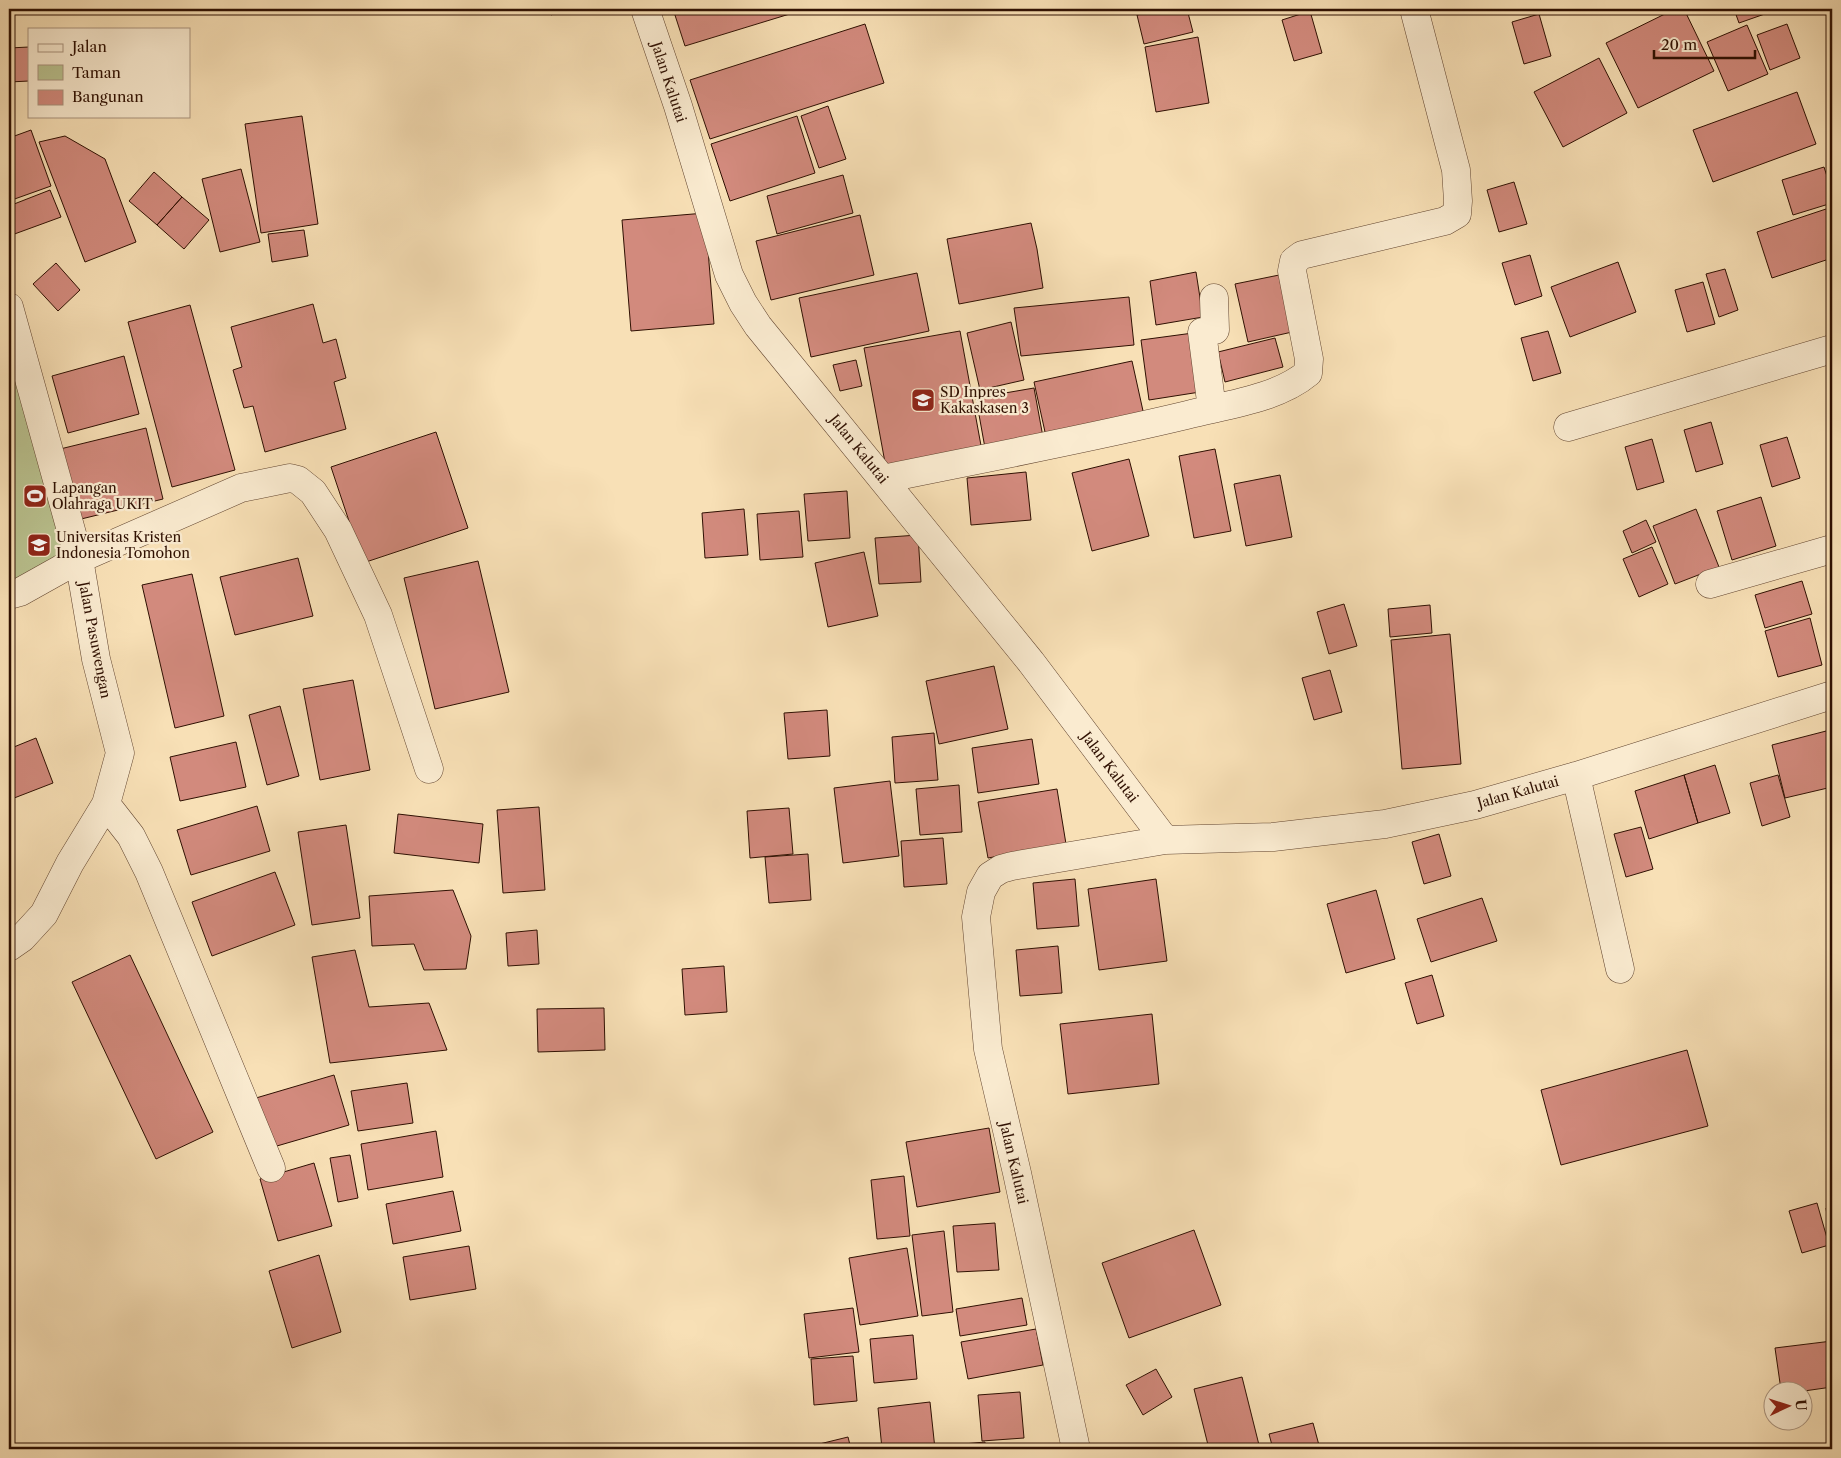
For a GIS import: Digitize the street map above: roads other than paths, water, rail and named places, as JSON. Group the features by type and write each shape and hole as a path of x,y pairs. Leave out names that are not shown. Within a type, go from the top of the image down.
{"street":[{"name":"Jalan Kalutai","path":"645,9 678,106 729,275 743,303 758,326 1031,662 1165,840"},
{"path":"883,478 1120,431 1212,409 1280,391 1298,382 1308,374 1309,359 1292,271 1294,261 1302,255 1445,221 1457,214 1456,170 1414,9"},
{"path":"1212,409 1202,332 1216,330 1214,298"},
{"name":"Jalan Pasuwengan","path":"9,307 79,560 96,659 120,753 106,804 70,863 44,914 22,938 9,947"},
{"path":"1568,427 1832,350"},
{"path":"9,595 20,592 79,560 241,488 290,478 298,480 313,492 338,530 378,615 429,769"},
{"path":"1710,584 1832,549"},
{"name":"Jalan Kalutai","path":"1076,1449 1019,1182 988,1049 976,917 981,892 990,876 1001,869 1012,866 1165,840 1273,837 1385,824 1475,805 1576,776 1832,695"},
{"path":"1576,776 1620,969"},
{"path":"106,804 131,836 149,872 271,1168"}],"place":[{"name":"SD Inpres Kakaskasen 3","path":"923,400"},
{"name":"Lapangan Olahraga UKIT","path":"35,496"},
{"name":"Universitas Kristen Indonesia Tomohon","path":"39,545"}]}
